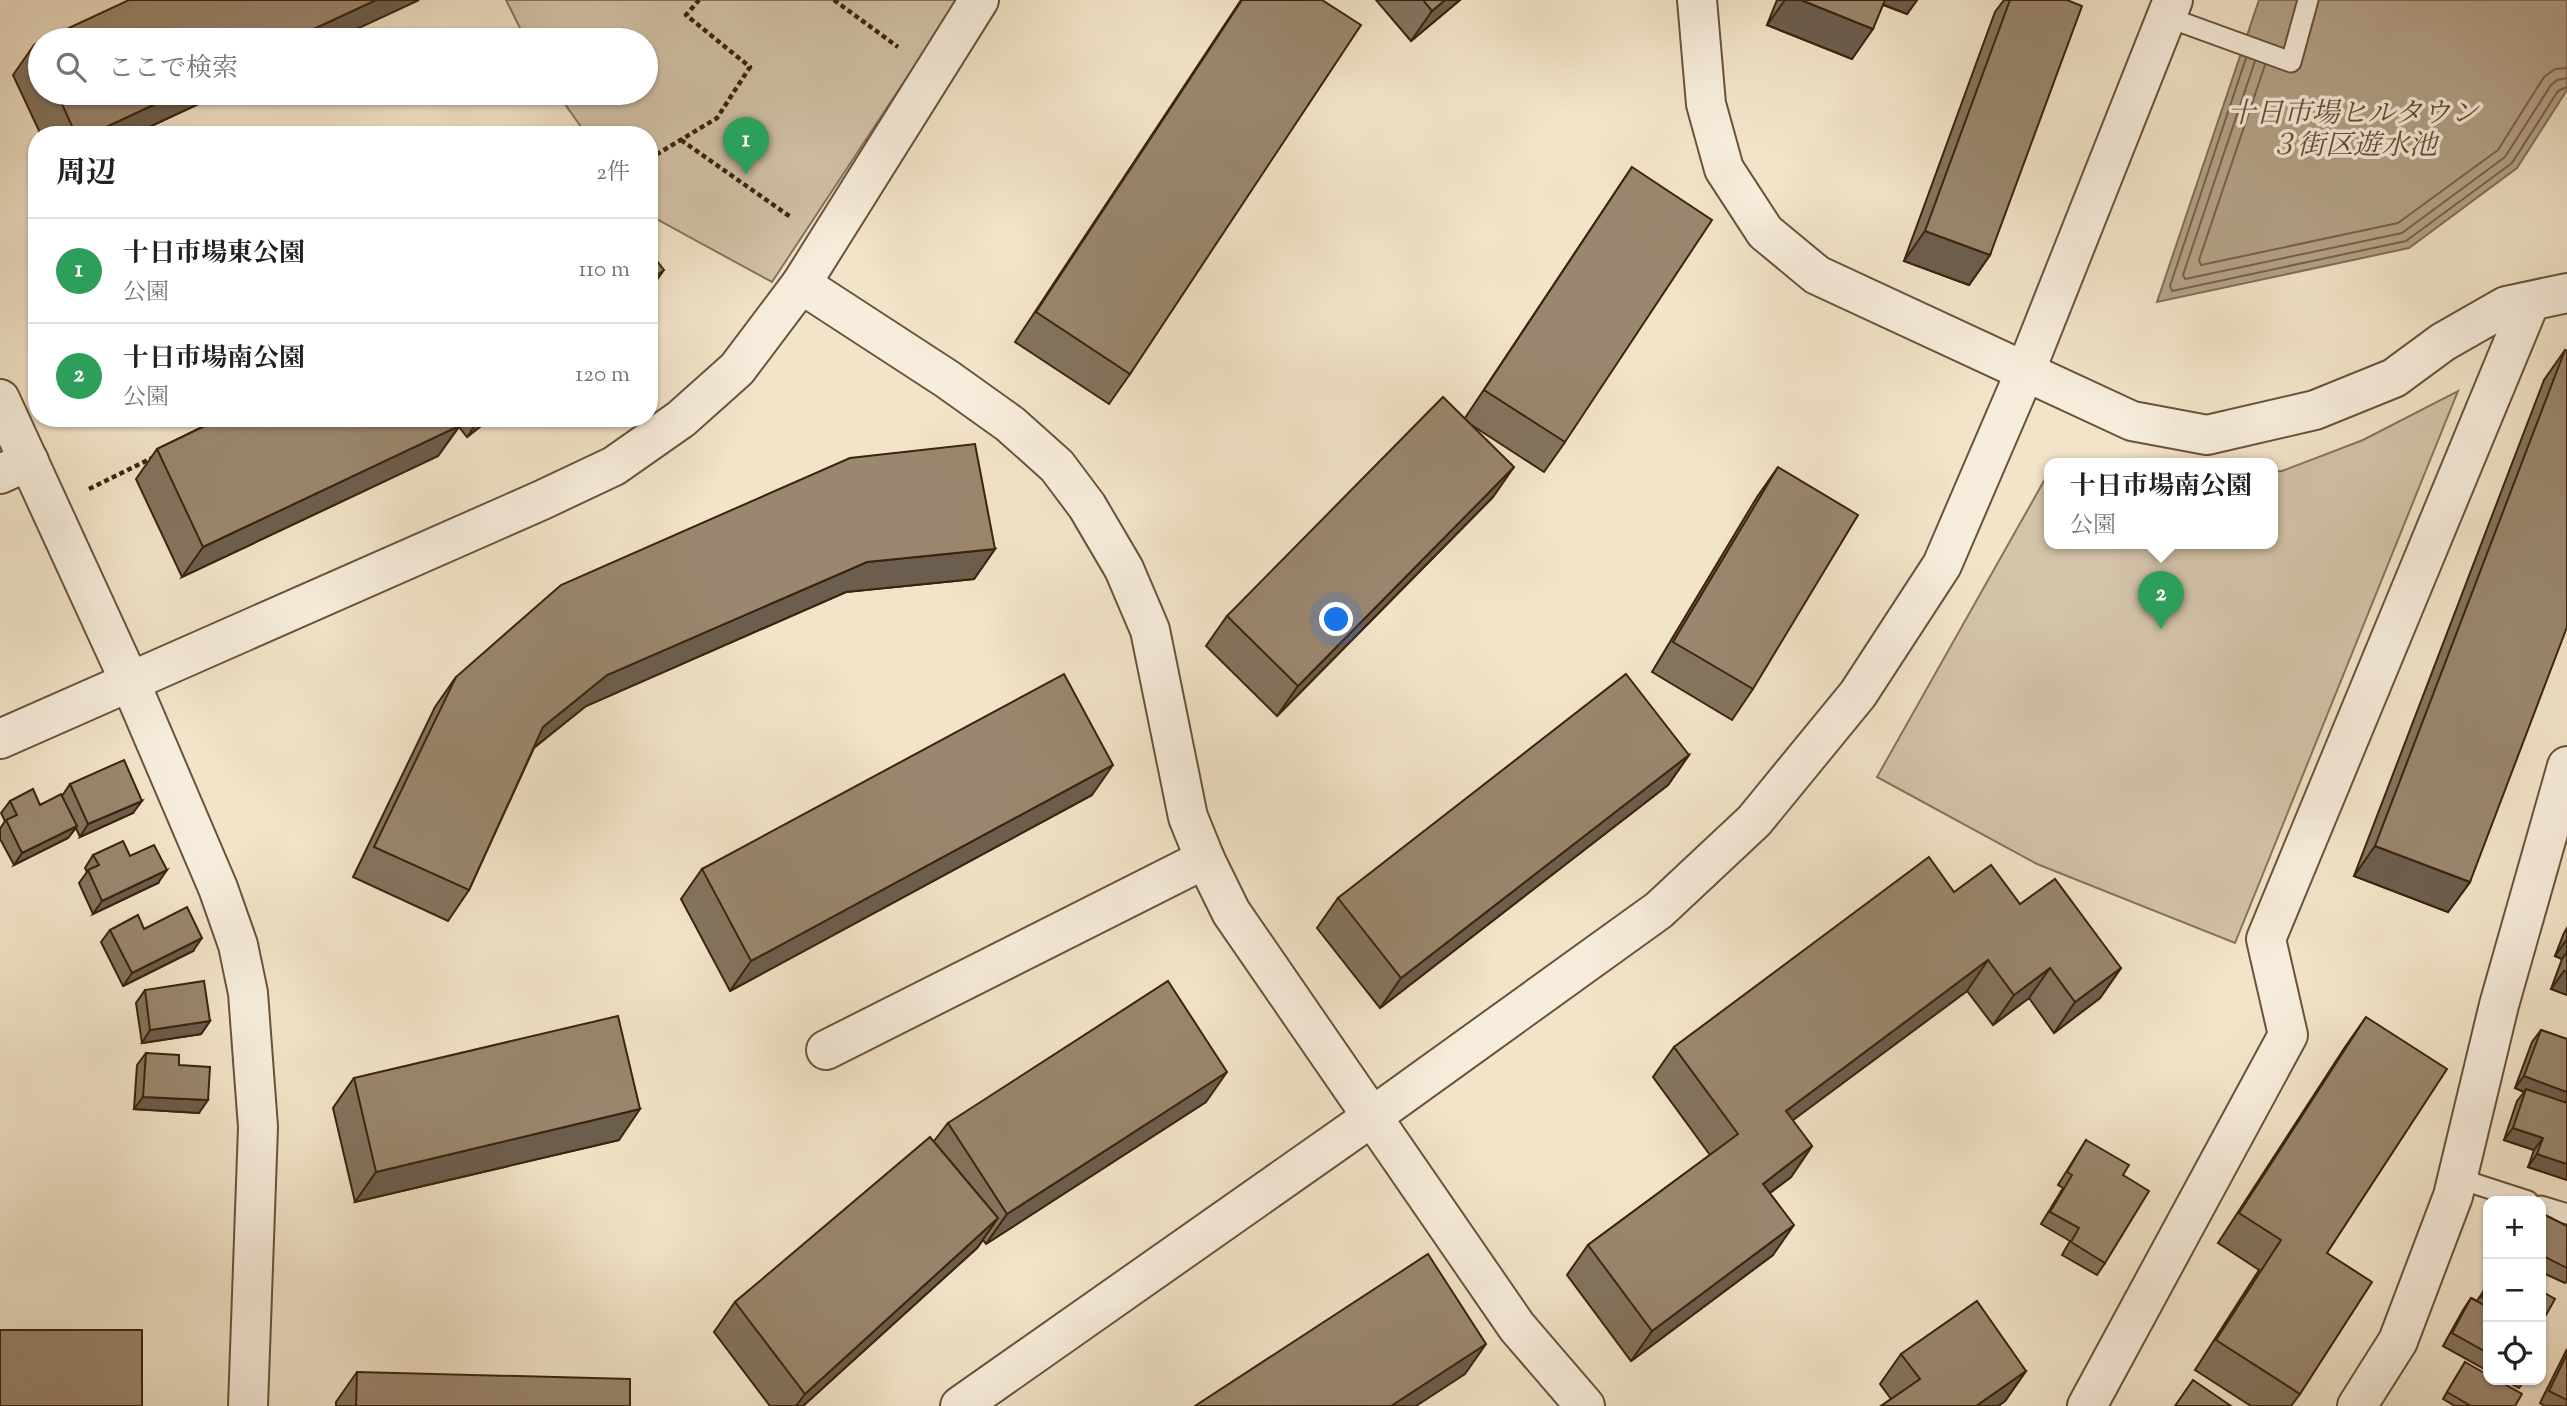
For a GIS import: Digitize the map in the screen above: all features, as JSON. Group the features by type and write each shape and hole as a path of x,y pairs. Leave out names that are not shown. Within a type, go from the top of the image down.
{"street":[{"path":"0,738 542,500 614,466 681,419 737,369 801,284 979,0"},
{"path":"1697,0 1706,104 1724,169 1765,232 1817,275 2132,421 2207,435 2315,410 2394,378 2444,342 2506,306 2567,293"},
{"path":"960,1406 1373,1116 1659,910 1754,821 1858,694 1942,565 2025,372 2170,8"},
{"path":"801,284 947,379 1010,424 1057,466 1087,506 1124,569 1150,630 1188,817 1231,912 1517,1327 1585,1406"},
{"path":"2087,1406 2288,1035 2266,939 2530,302"},
{"path":"0,399 15,468 51,507 130,682 218,888 238,945 248,993 258,1127 248,1406"},
{"path":"2357,1406 2398,1341 2453,1196 2499,1005 2567,766"},
{"path":"827,1050 1205,859"}],"lane":[{"path":"2170,8 2291,62 2308,0"},
{"path":"2457,1178 2513,1196"},
{"path":"2546,1208 2567,1214"}],"path":[{"path":"658,154 717,118 750,67 686,15 699,0"},
{"path":"834,0 932,73"},
{"path":"681,140 827,243"},
{"path":"51,507 161,454"}],"shaded area":[{"path":"506,0 958,0 772,282 658,220 658,126 581,126 566,105 658,105 658,28 520,28"},
{"path":"2458,391 2235,943 2037,864 1877,777 2044,481 2044,549 2278,549 2278,471 2363,440"}],"water":[{"name":"十日市場ヒルタウン ３街区遊水池","path":"2259,0 2567,0 2567,90 2517,168 2409,248 2157,302"}],"building":[{"path":"129,0 376,0 316,28 69,28"},
{"path":"1242,0 1322,0 1361,25 1130,374 1036,312"},
{"path":"1423,0 1445,0 1432,11"},
{"path":"1801,0 1885,0 1873,29"},
{"path":"2010,0 2067,0 2082,6 1990,255 1925,231"},
{"path":"62,105 153,105 108,126 72,126"},
{"path":"1632,167 1712,220 1565,442 1484,390"},
{"path":"658,262 664,270 658,274"},
{"path":"2565,350 2567,627 2470,882 2375,846"},
{"path":"1443,397 1514,467 1298,686 1227,616"},
{"path":"202,427 457,427 203,547 157,449"},
{"path":"975,444 995,549 867,562 607,675 543,727 469,890 374,847 456,677 561,585 850,458"},
{"path":"1778,467 1858,515 1753,689 1673,642"},
{"path":"1064,674 1113,765 751,961 702,869"},
{"path":"1626,674 1689,755 1401,978 1338,898"},
{"path":"124,760 142,801 88,824 70,784"},
{"path":"33,789 40,805 61,794 77,826 22,853 6,820 17,815 10,801"},
{"path":"123,841 130,856 154,845 167,870 102,901 88,870 99,865 93,855"},
{"path":"1929,857 1954,892 1991,865 2020,904 2055,879 2121,968 2075,1002 2050,968 2014,995 1988,960 1786,1111 1812,1146 1763,1184 1794,1225 1652,1331 1588,1245 1738,1134 1674,1047"},
{"path":"187,907 202,938 132,973 110,930 138,915 144,929"},
{"path":"204,981 210,1021 150,1030 145,990"},
{"path":"1168,981 1227,1072 1007,1214 948,1123"},
{"path":"618,1016 640,1109 376,1172 354,1078"},
{"path":"2366,1017 2447,1069 2327,1253 2372,1282 2300,1394 2216,1340 2281,1240 2239,1213"},
{"path":"2541,1030 2567,1039 2567,1092 2524,1076"},
{"path":"146,1053 179,1055 179,1065 210,1067 208,1100 143,1097"},
{"path":"2526,1089 2567,1103 2567,1164 2537,1154 2543,1138 2513,1128"},
{"path":"930,1137 998,1218 805,1394 735,1302"},
{"path":"2086,1140 2129,1165 2123,1175 2149,1191 2105,1263 2071,1242 2079,1228 2050,1212 2072,1175 2067,1172"},
{"path":"2546,1216 2567,1226 2567,1268 2546,1258"},
{"path":"1428,1254 1486,1344 1391,1406 1195,1406"},
{"path":"2546,1294 2555,1299 2546,1315"},
{"path":"2471,1298 2483,1304 2483,1350 2452,1333"},
{"path":"1977,1301 2026,1371 1976,1406 1881,1406 1920,1379 1901,1354"},
{"path":"0,1330 142,1330 142,1406 0,1406"},
{"path":"2567,1354 2567,1400 2549,1391"},
{"path":"2465,1362 2483,1372 2483,1385 2506,1385 2522,1394 2515,1406 2471,1406 2447,1392"},
{"path":"357,1372 630,1379 630,1406 356,1406"},
{"path":"2193,1380 2231,1406 2175,1406"}],"place":[{"name":"十日市場東公園","path":"746,175"},
{"name":"十日市場南公園","path":"2161,629"}]}
